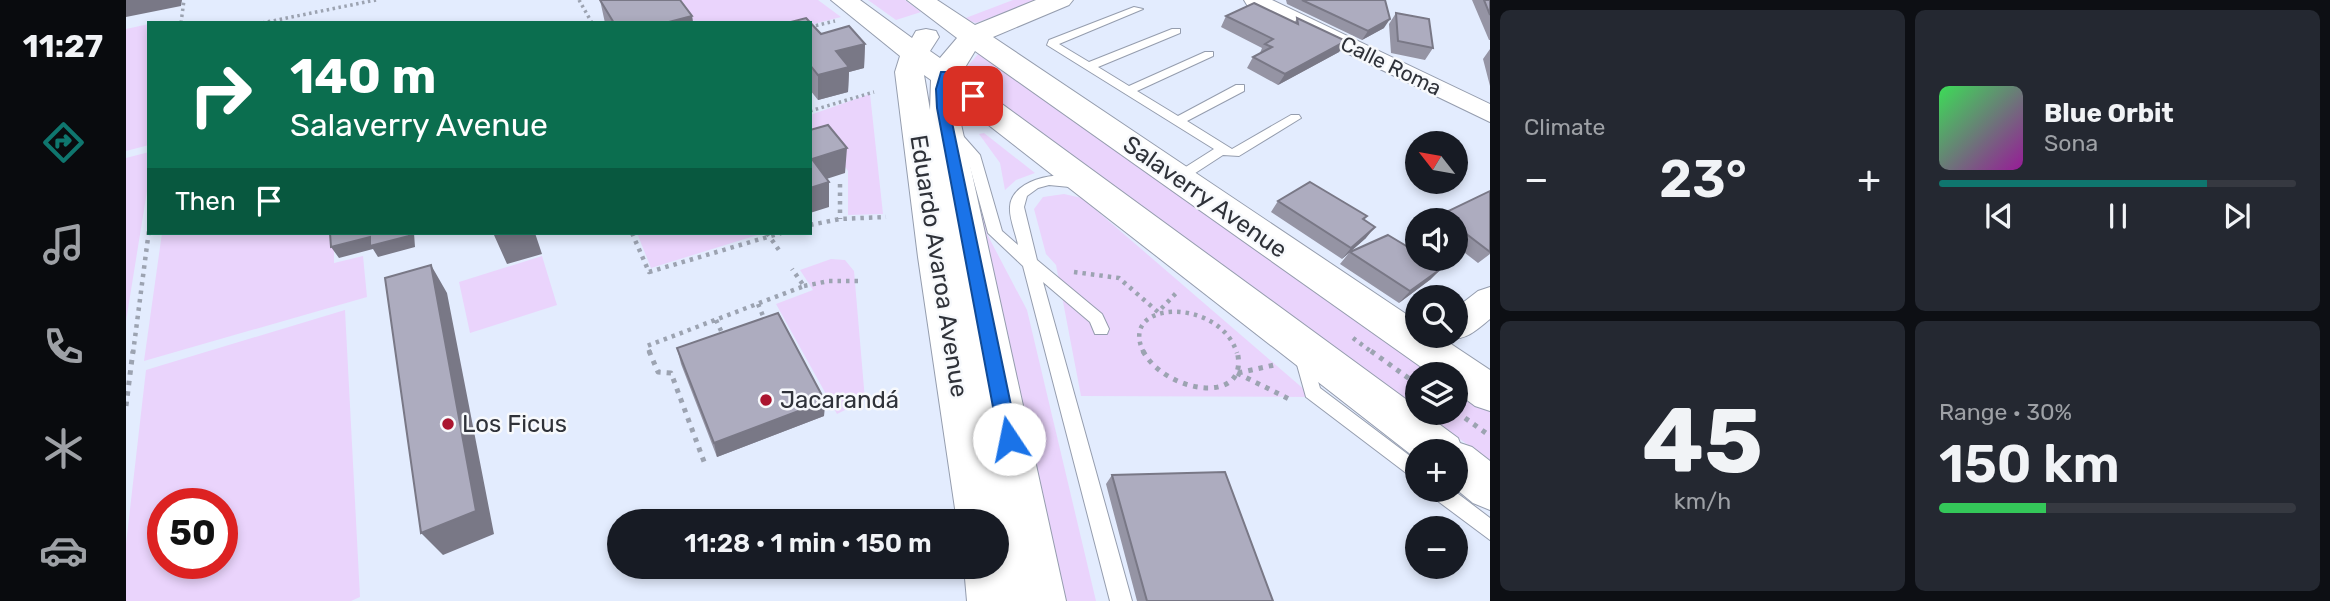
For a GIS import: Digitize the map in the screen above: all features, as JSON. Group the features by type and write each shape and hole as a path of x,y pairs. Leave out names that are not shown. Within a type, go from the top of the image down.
{"main road":[{"name":"Salaverry Avenue","path":"920,0 1178,178 1405,323"},
{"path":"945,75 957,54 961,28 997,0"},
{"path":"915,52 929,34 993,25 1060,0"},
{"path":"846,9 915,52 1200,268 1291,352 1422,439"},
{"name":"Eduardo Avaroa Avenue","path":"915,52 909,72 1040,601"},
{"name":"Eduardo Avaroa Avenue","path":"945,75 942,94 954,257 980,509"},
{"name":"Salaverry Avenue","path":"1441,348 1490,393"},
{"path":"1468,471 1490,488"},
{"path":"990,579 993,601"}],"street":[{"name":"Calle Roma","path":"1255,0 1490,114"},
{"path":"1468,317 1490,300"}],"lane":[{"path":"1138,9 1053,42 1088,67 1223,149 1234,153 1296,118"},
{"path":"1088,67 1176,31"},
{"path":"1128,91 1209,54"},
{"path":"1177,121 1240,88"},
{"path":"946,124 973,155 995,233 1096,318 1101,329"},
{"path":"1178,178 1223,149"},
{"path":"1093,187 1068,180 1049,180 1033,185 1021,194 1017,207 1121,601"},
{"path":"1291,352 1312,392 1405,464"},
{"path":"1454,502 1490,530"}],"path":[{"path":"181,21 184,0"},
{"path":"272,21 376,0"},
{"path":"579,0 591,21"},
{"path":"812,26 846,9"},
{"path":"812,110 874,92"},
{"path":"840,184 840,219"},
{"path":"812,225 840,219 886,217"},
{"path":"126,406 148,235"},
{"path":"633,235 649,272 765,235"},
{"path":"769,235 781,253"},
{"path":"1158,312 1200,268"},
{"path":"792,269 804,286"},
{"path":"1063,270 1119,278 1158,312"},
{"path":"706,467 671,373 658,372 647,346 804,286 828,281 861,281"},
{"path":"758,304 769,328"},
{"path":"1237,373 1240,362 1237,349 1230,336 1218,325 1187,312 1171,310 1146,318 1140,328 1138,340 1147,359 1164,376 1199,388 1215,387 1228,382 1237,373 1291,352"},
{"path":"716,320 726,344"},
{"path":"126,348 135,345"},
{"path":"1468,420 1490,436"}],"shaded area":[{"path":"678,0 818,0 841,17 812,24 812,21 694,21"},
{"path":"868,0 905,0 921,12 896,20"},
{"path":"1013,0 1038,0 976,23 963,19"},
{"path":"147,24 147,146 126,151 126,29"},
{"path":"980,52 1405,341 1405,348 1416,348 1436,362 1405,362 1405,399 965,79 965,69"},
{"path":"870,94 883,214 848,215 848,171 830,146 812,150 812,114"},
{"path":"984,133 1035,173 1016,180 1005,190 1000,163 979,134"},
{"path":"147,153 147,191 126,321 126,158"},
{"path":"969,175 975,176 987,234 1027,310 1096,601 1064,601"},
{"path":"1064,194 1082,198 1313,397 1081,396 1056,265 1046,254 1034,209 1043,197"},
{"path":"162,235 334,235 334,263 363,256 367,297 144,361"},
{"path":"638,235 758,235 651,268"},
{"path":"542,256 557,305 470,333 459,282"},
{"path":"831,259 845,260 854,271 865,400 837,414 776,304 813,290 800,270"},
{"path":"345,310 360,597 351,601 126,601 126,544 146,370"},
{"path":"1468,384 1490,399 1490,461 1468,445 1468,439 1460,439 1440,425 1468,425"}],"building":[{"path":"600,0 680,0 692,16 673,21 613,21"},
{"path":"1302,0 1385,0 1390,19 1368,31"},
{"path":"1484,0 1490,0 1490,15"},
{"path":"1254,3 1298,24 1297,18 1346,41 1285,74 1253,57 1272,47 1265,44 1273,39 1226,16"},
{"path":"1396,13 1429,19 1433,48 1398,41"},
{"path":"812,24 821,34 849,26 865,44 836,51 849,67 818,75 812,68"},
{"path":"828,125 847,148 812,159 812,129"},
{"path":"812,159 829,182 812,187"},
{"path":"1310,182 1367,216 1363,219 1375,227 1351,248 1278,201"},
{"path":"1490,191 1490,252 1468,235 1468,208 1455,208"},
{"path":"330,235 409,236 370,246 370,237 331,247"},
{"path":"1388,235 1405,245 1405,271 1438,271 1418,285 1405,285 1405,288 1350,252"},
{"name":"Los Ficus","path":"431,265 476,511 421,533 385,278"},
{"name":"Jacarandá","path":"778,313 825,401 714,443 677,348"},
{"path":"1225,472 1273,601 1147,601 1112,475"}],"place":[{"name":"Jacarandá","path":"766,400"},
{"name":"Los Ficus","path":"448,424"}],"route":[{"path":"973,96 945,75 942,89 943,108 1009,439"}]}
